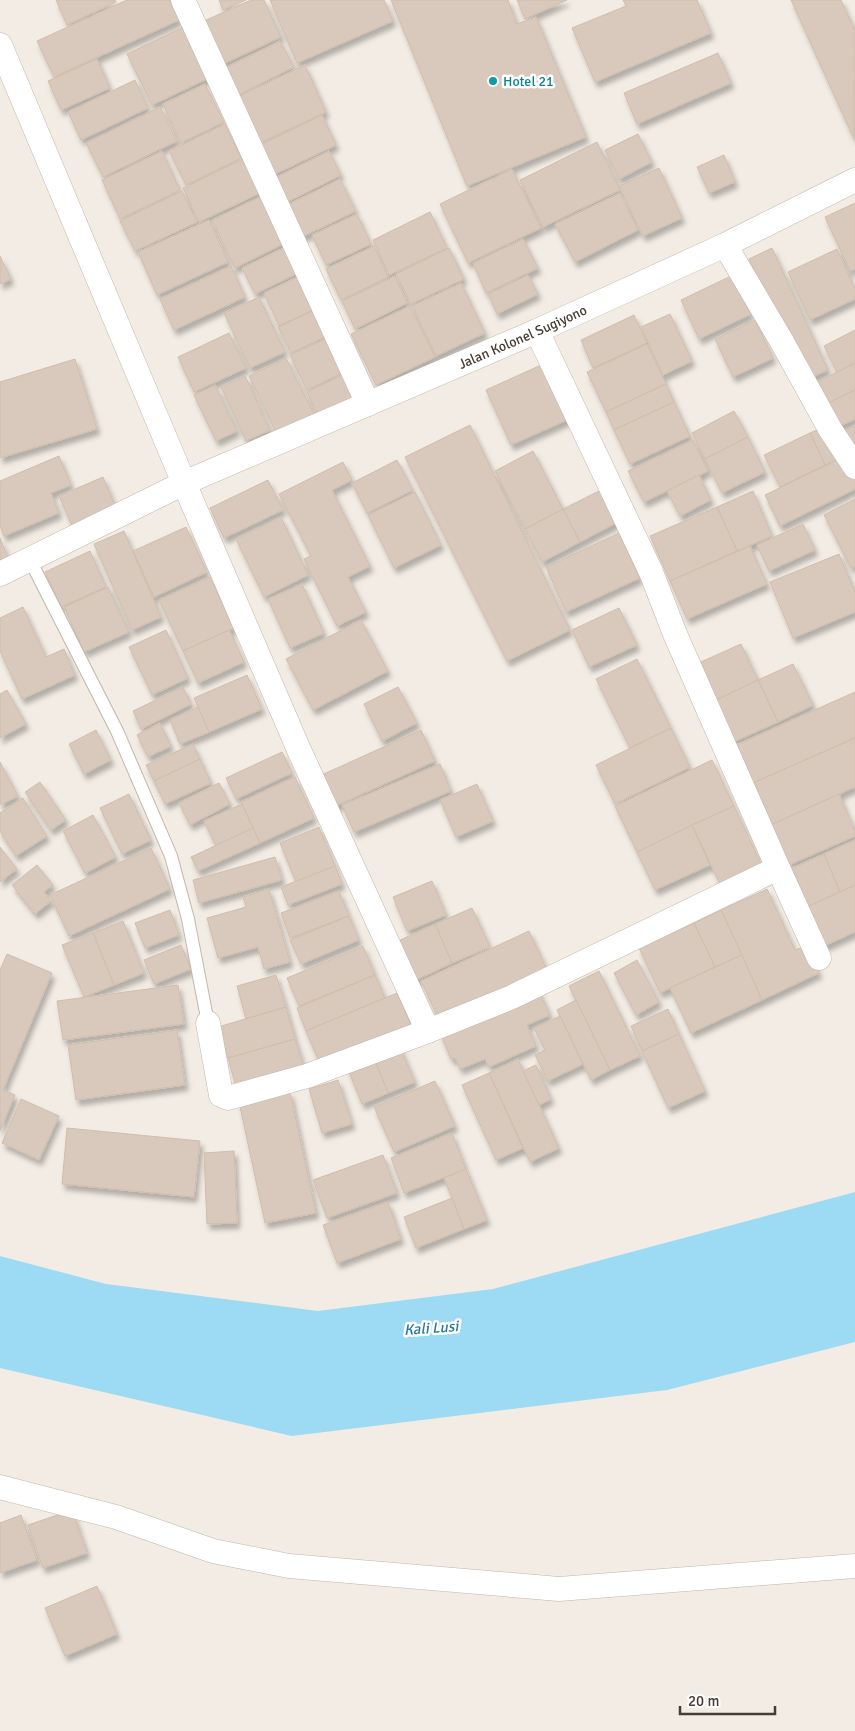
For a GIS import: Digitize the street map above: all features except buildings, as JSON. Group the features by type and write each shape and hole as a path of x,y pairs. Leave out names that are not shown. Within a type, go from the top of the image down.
{"street":[{"path":"183,0 368,404"},
{"path":"0,45 184,483 299,750 428,1032"},
{"name":"Jalan Kolonel Sugiyono","path":"0,574 184,483 537,331 725,245 855,180"},
{"path":"725,245 781,340 830,429 855,466"},
{"path":"537,331 651,572 675,634 819,958"},
{"path":"208,1023 221,1095 228,1098 307,1076 428,1032 512,997 778,868"},
{"path":"0,1488 116,1517 213,1551 289,1566 559,1589 855,1566"}],"lane":[{"path":"30,560 116,731 171,856 188,919 208,1023"}],"water":[{"name":"Kali Lusi","path":"855,1192 855,1342 667,1390 292,1436 0,1368 0,1256 106,1284 318,1311 493,1289"}],"place":[{"name":"Hotel 21","path":"493,81"}]}
